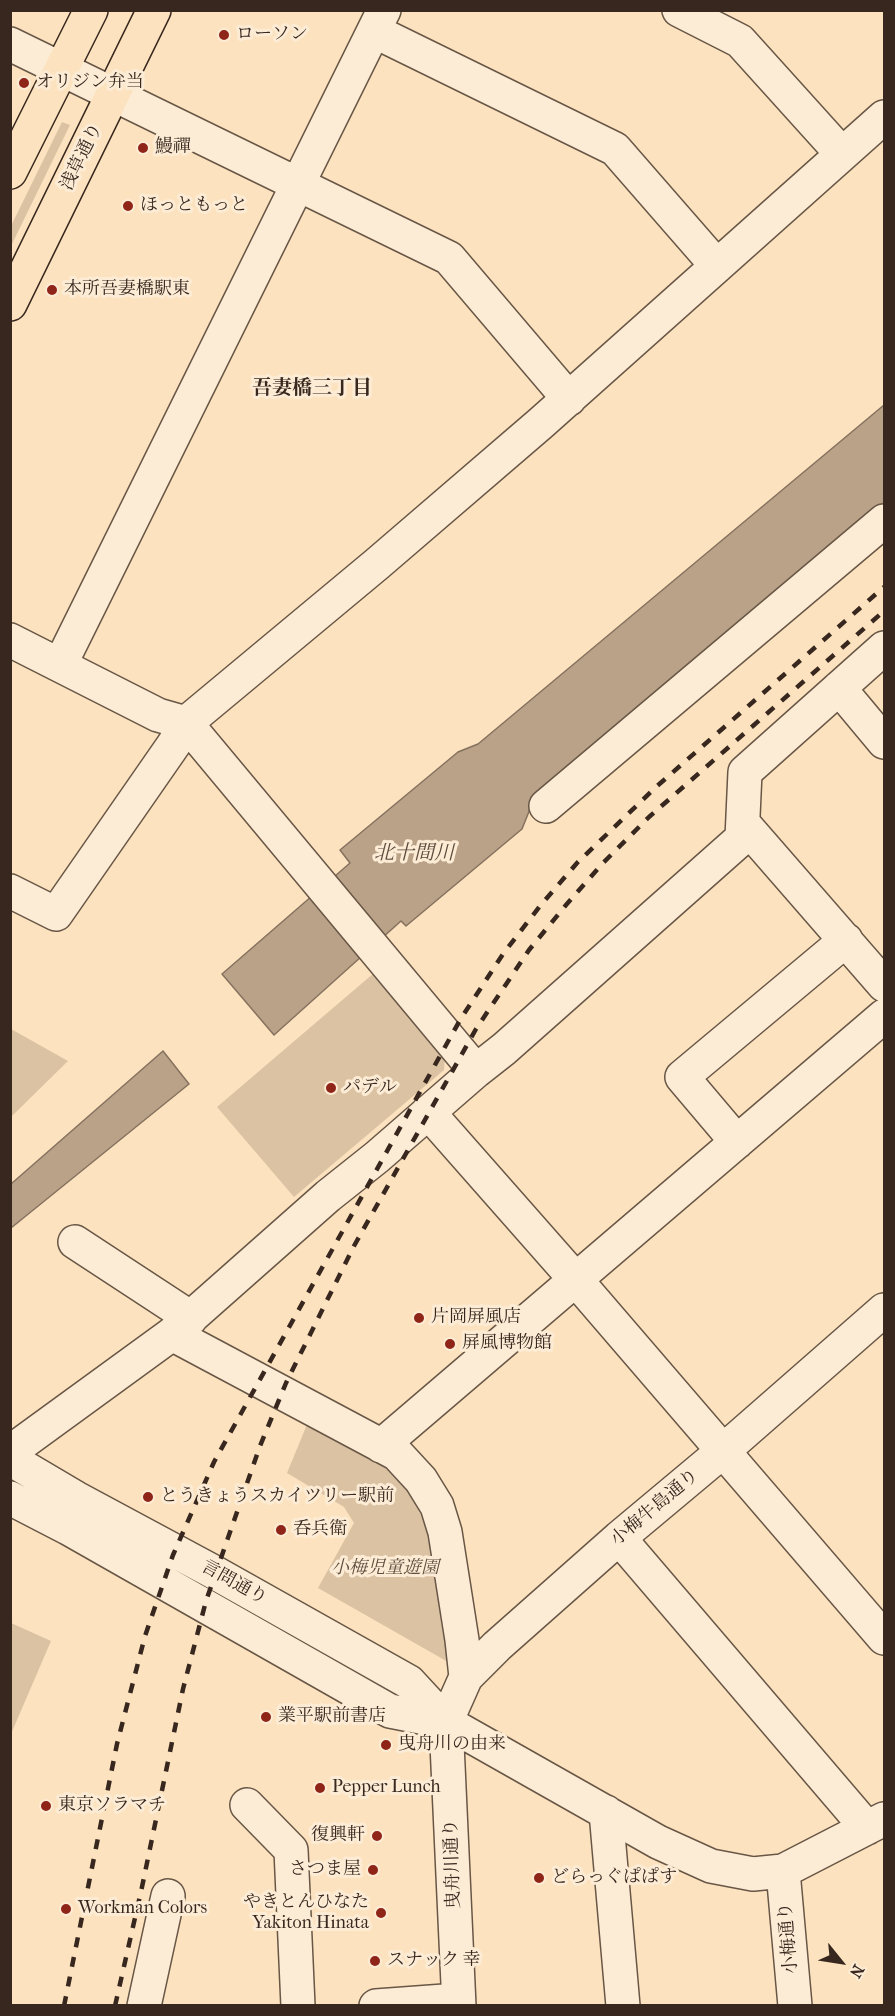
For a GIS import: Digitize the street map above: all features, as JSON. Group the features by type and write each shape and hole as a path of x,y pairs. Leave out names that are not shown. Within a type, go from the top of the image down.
{"main road":[{"path":"10,172 91,10"},
{"name":"浅草通り","path":"10,304 154,10"}],"street":[{"path":"680,10 740,41 842,154"},
{"path":"60,665 379,21 615,149 717,266"},
{"path":"10,44 113,92 449,258 569,399"},
{"path":"10,891 56,914 174,744 186,723 569,399 885,117"},
{"path":"546,806 885,521"},
{"path":"10,640 158,715 186,723 476,1071"},
{"path":"10,1452 182,1326 328,1196 504,1049 742,838 745,772 885,648"},
{"path":"839,688 885,742"},
{"path":"743,823 885,985"},
{"path":"737,1142 682,1077 846,940"},
{"path":"381,1446 885,1016"},
{"path":"428,1112 723,1451 878,1617"},
{"path":"75,1242 182,1326 397,1454 421,1480 437,1506 445,1532 466,1677"},
{"name":"小梅牛島通り","path":"446,1722 466,1677 496,1646 885,1310"},
{"name":"言問通り","path":"10,1459 76,1498 409,1682 446,1722"},
{"path":"10,1498 68,1528 390,1711 446,1722 658,1842 711,1866 753,1874 783,1871 876,1823 619,1538"},
{"name":"曳舟川通り","path":"446,1722 458,2003"},
{"path":"247,1805 291,1850 298,2006"},
{"path":"606,1812 623,2006"},
{"name":"小梅通り","path":"783,1871 795,2006"},
{"path":"144,2006 168,1896"},
{"path":"376,2006 458,2003"}],"green space":[{"path":"62,122 70,125 11,246 11,226"},
{"name":"パデル","path":"374,973 445,1057 444,1070 294,1197 217,1107"},
{"path":"11,1029 68,1061 11,1117"},
{"name":"小梅児童遊園","path":"308,1422 383,1464 398,1477 414,1501 426,1525 432,1547 448,1662 318,1588 354,1523 344,1507 287,1473"},
{"path":"11,1623 51,1641 11,1734"}],"water":[{"name":"北十間川","path":"884,405 884,513 532,804 522,829 406,926 401,921 274,1035 222,974 350,863 340,850 458,752 478,744"},
{"path":"163,1051 189,1084 11,1228 11,1184"}],"railway":[{"path":"64,2006 117,1744 145,1636 173,1555 214,1462 460,1020 503,954 577,863 656,787 884,587"},
{"path":"115,2006 183,1689 206,1601 260,1446 286,1383 354,1246 476,1029 529,950 566,905 603,863 649,817 884,611"}],"place":[{"name":"ローソン","path":"224,35"},
{"name":"オリジン弁当","path":"24,83"},
{"name":"鰻禪","path":"143,148"},
{"name":"ほっともっと","path":"128,206"},
{"name":"本所吾妻橋駅東","path":"52,290"},
{"name":"パデル","path":"331,1088"},
{"name":"片岡屏風店","path":"419,1318"},
{"name":"屏風博物館","path":"450,1344"},
{"name":"とうきょうスカイツリー駅前","path":"148,1497"},
{"name":"呑兵衛","path":"281,1530"},
{"name":"業平駅前書店","path":"266,1717"},
{"name":"曳舟川の由来","path":"386,1745"},
{"name":"Pepper Lunch","path":"320,1788"},
{"name":"東京ソラマチ","path":"46,1806"},
{"name":"復興軒","path":"377,1836"},
{"name":"さつま屋","path":"373,1870"},
{"name":"どらっぐぱぱす","path":"539,1878"},
{"name":"Workman Colors","path":"66,1909"},
{"name":"やきとんひなた Yakiton Hinata","path":"381,1913"},
{"name":"スナック 幸","path":"375,1961"}],"district":[{"name":"吾妻橋三丁目","path":"312,389"}]}
